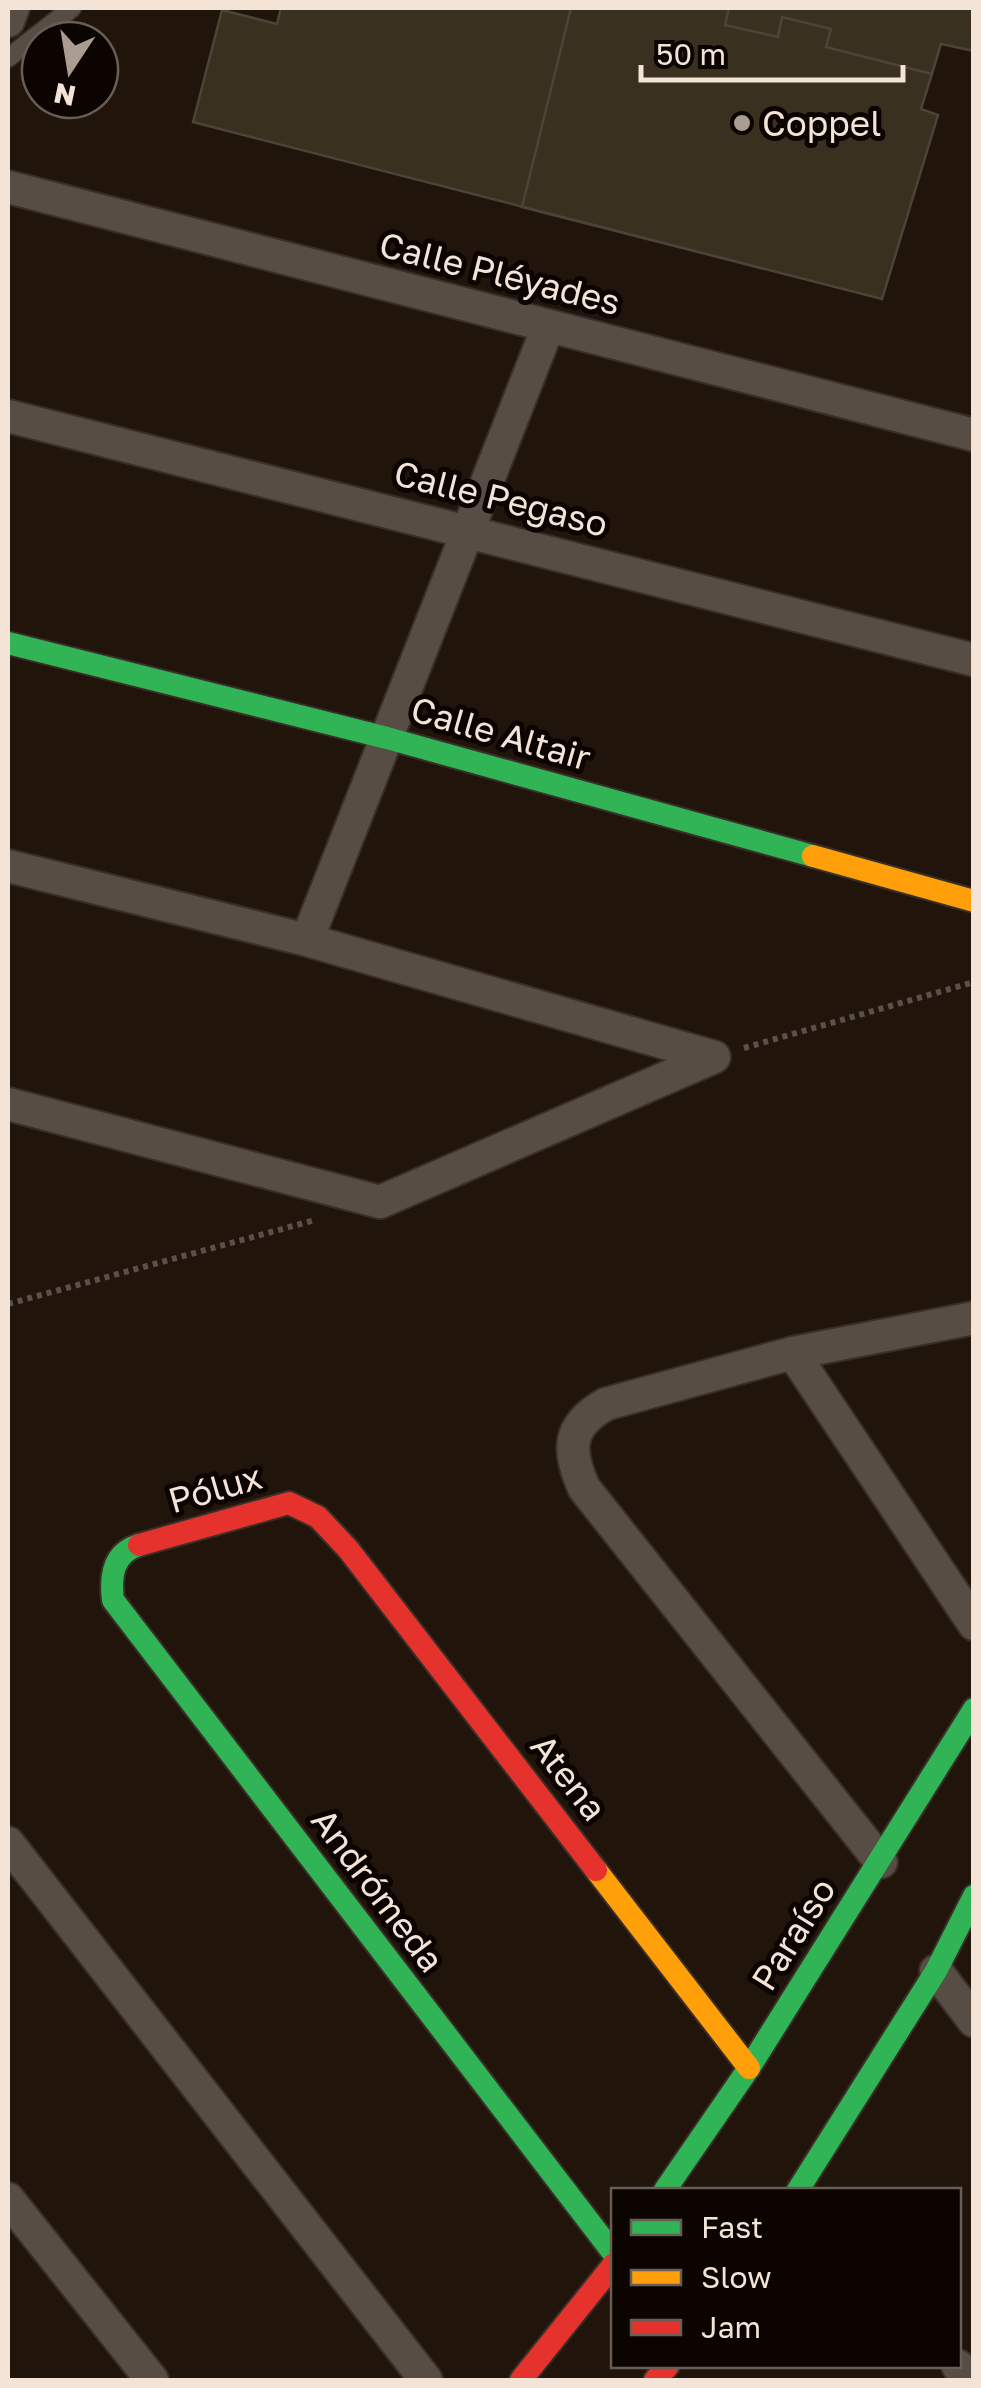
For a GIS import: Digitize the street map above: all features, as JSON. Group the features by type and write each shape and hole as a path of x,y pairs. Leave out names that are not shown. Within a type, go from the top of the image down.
{"street":[{"path":"8,22 13,8"},
{"name":"Calle Pléyades","path":"8,187 974,435"},
{"path":"306,940 548,327"},
{"name":"Calle Pegaso","path":"8,416 974,660"},
{"name":"Calle Altair","path":"8,643 387,738 974,901"},
{"path":"8,866 306,940 714,1057"},
{"path":"8,1104 380,1202 714,1057"},
{"path":"880,1862 584,1488 571,1460 584,1416 606,1404 793,1353 974,1318"},
{"path":"793,1353 974,1624"},
{"name":"Pólux","path":"115,1560 130,1548 289,1504 318,1517 331,1530"},
{"name":"Atena","path":"331,1530 749,2068"},
{"name":"Andrómeda","path":"115,1560 110,1578 113,1600 611,2250"},
{"name":"Paraíso","path":"666,2188 749,2068 974,1710"},
{"path":"8,1842 426,2380"},
{"path":"810,2185 936,1971 974,1896"},
{"path":"936,1971 974,2022"},
{"path":"8,2199 152,2380"},
{"path":"521,2380 611,2268"}],"lane":[{"path":"8,58 72,8"}],"path":[{"path":"714,1057 974,982"},
{"path":"8,1304 324,1217"}],"building":[{"path":"281,8 974,8 974,51 941,44 921,109 938,115 882,299 193,122 222,10 277,24"},
{"path":"571,8 729,8 725,25 778,37 782,17 831,29 826,47 932,74 921,109 938,115 882,299 522,207"},
{"path":"729,8 974,8 974,51 941,44 932,74 826,47 831,29 782,17 778,37 725,25"}],"traffic: fast":[{"path":"8,643 387,738 813,856"},
{"path":"139,1545 124,1554 115,1566 113,1600 611,2250"},
{"path":"666,2188 749,2068 974,1709"},
{"path":"799,2188 936,1971 974,1896"}],"traffic: slow":[{"path":"813,856 974,901"},
{"path":"596,1870 749,2068"}],"traffic: jam":[{"path":"139,1545 289,1503 318,1517 348,1549 596,1870"},
{"path":"521,2380 611,2268"},
{"path":"655,2380 666,2368"}],"place":[{"name":"Coppel","path":"742,123"}]}
